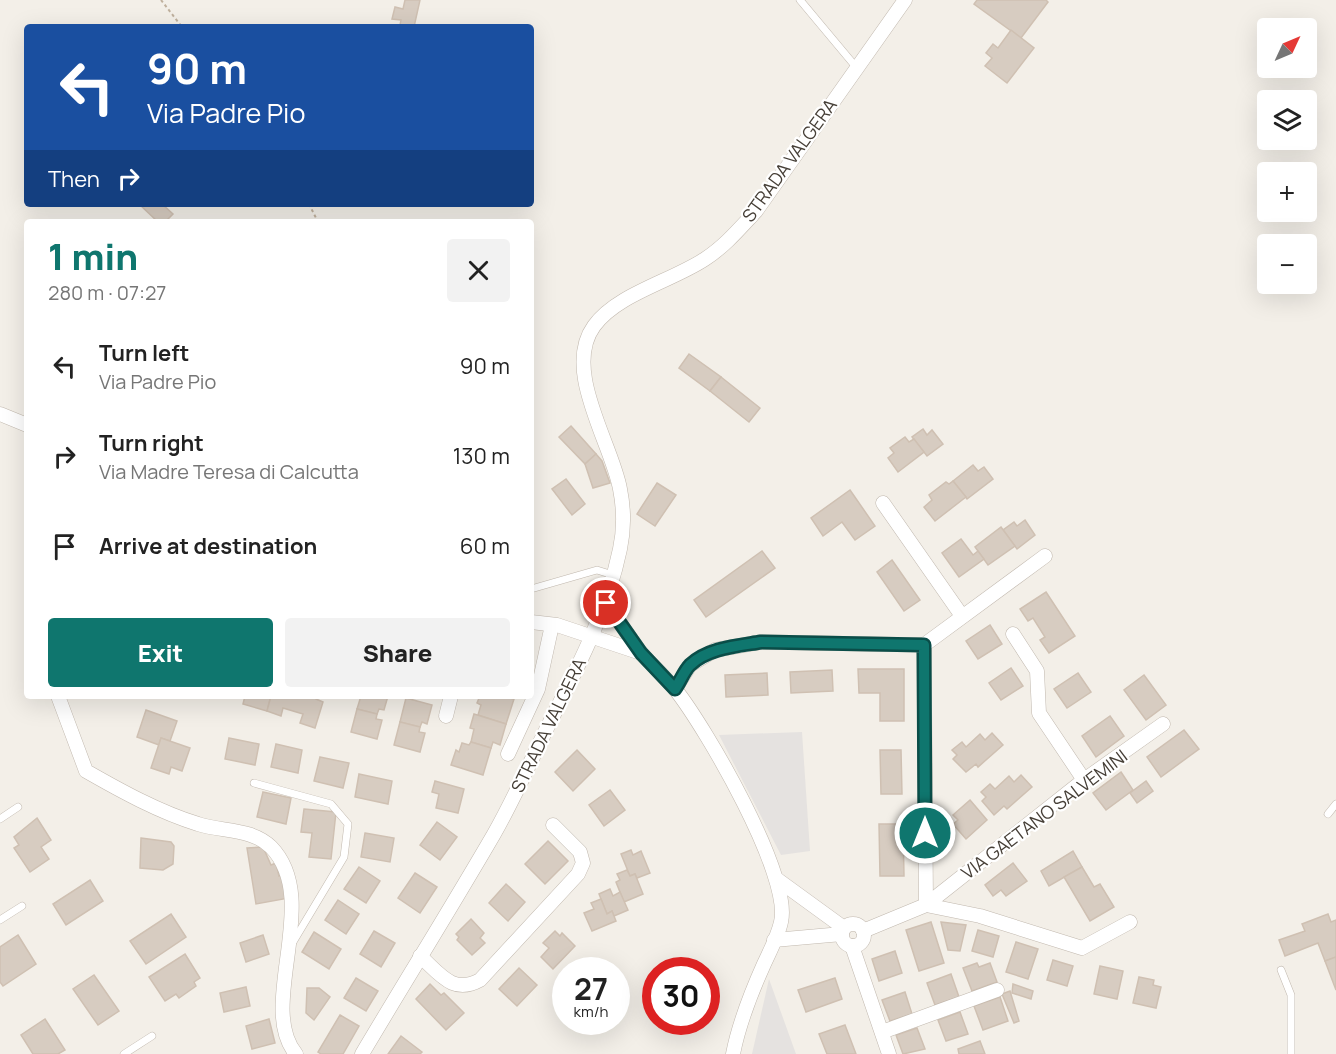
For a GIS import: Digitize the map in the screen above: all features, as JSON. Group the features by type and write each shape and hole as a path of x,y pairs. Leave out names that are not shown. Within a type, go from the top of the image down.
{"street":[{"name":"STRADA VALGERA","path":"362,1054 495,831 593,635 606,603 620,548 623,514 620,488 609,450 592,412 584,374 586,346 593,327 614,306 705,259 730,239 756,210 905,0"},
{"path":"0,414 24,424"},
{"path":"883,503 962,616"},
{"path":"675,689 690,665 715,650 749,644 924,645 1045,556"},
{"path":"606,603 641,653 675,689 701,727 752,820 778,880 782,899 782,921 738,1029 733,1054"},
{"path":"534,622 593,635 641,653"},
{"path":"534,698 552,625"},
{"path":"1012,634 1037,671 1039,713 1084,780"},
{"path":"924,645 926,905 980,916 1082,948 1130,922"},
{"path":"59,699 86,771 199,825 256,836 272,848 291,887 293,908 287,952 284,1010 285,1035 296,1054"},
{"path":"446,716 450,699"},
{"path":"508,754 533,699"},
{"name":"VIA GAETANO SALVEMINI","path":"863,931 926,905 1084,780 1163,724"},
{"path":"420,956 457,986 469,986 480,980 578,874 583,863 580,852 553,825"},
{"path":"778,880 843,931 844,941 852,946 889,1054"},
{"path":"774,940 843,931 856,924 863,931 861,941 852,946"},
{"path":"882,1032 997,990"}],"lane":[{"path":"800,0 856,67"},
{"path":"534,588 597,570 613,575"},
{"path":"254,783 331,804 348,824 344,857 287,952"},
{"path":"1328,814 1336,804"},
{"path":"0,819 18,807"},
{"path":"0,920 22,906"},
{"path":"1281,970 1291,994 1291,1054"},
{"path":"124,1054 152,1036"}],"path":[{"path":"161,0 180,24"}],"shaded area":[{"path":"802,732 810,851 781,855 719,735"},
{"path":"769,979 796,1054 752,1054"}],"building":[{"path":"405,0 420,0 415,24 400,24 401,20 392,19 395,7 403,9"},
{"path":"977,0 1046,0 1048,2 1021,38 974,4"},
{"path":"1011,30 1034,48 1007,83 985,66 992,58 986,53 993,44 998,48"},
{"path":"142,207 165,207 173,214 168,219 155,219"},
{"path":"689,354 721,377 710,391 679,368"},
{"path":"721,377 760,408 749,422 710,391"},
{"path":"571,426 596,454 585,464 559,437"},
{"path":"923,429 927,435 932,430 943,444 927,456 912,437"},
{"path":"905,437 909,442 914,439 924,452 898,472 888,458 894,453 890,448"},
{"path":"596,454 602,461 610,483 593,488 585,464"},
{"path":"973,465 978,471 984,467 993,479 967,499 953,481"},
{"path":"566,479 585,504 572,515 552,489"},
{"path":"953,481 966,497 935,521 924,507 932,500 929,495 946,482 949,484"},
{"path":"657,483 676,495 655,526 637,514"},
{"path":"850,490 875,526 855,540 842,522 823,536 811,518"},
{"path":"1025,520 1035,535 1017,549 1003,530 1014,522 1017,526"},
{"path":"1001,527 1015,546 988,565 975,547"},
{"path":"961,539 973,555 978,551 984,559 959,577 942,553"},
{"path":"762,551 775,568 706,617 694,600"},
{"path":"892,560 920,600 904,611 877,572"},
{"path":"1046,592 1075,636 1049,653 1040,640 1045,637 1033,618 1028,621 1020,609"},
{"path":"990,625 1002,644 978,659 966,641"},
{"path":"1011,668 1023,686 1001,700 989,683"},
{"path":"858,669 904,669 904,721 880,721 880,693 859,693"},
{"path":"832,670 833,691 791,693 790,672"},
{"path":"767,673 768,695 726,697 725,675"},
{"path":"1078,673 1091,692 1067,708 1054,689"},
{"path":"1144,675 1166,705 1146,720 1124,690"},
{"path":"244,699 270,699 267,711 243,704"},
{"path":"270,699 316,699 323,702 315,728 300,723 303,714 283,708 281,716 267,711"},
{"path":"360,699 387,699 384,710 379,709 377,714 357,709"},
{"path":"406,699 432,705 427,724 422,722 420,727 400,722"},
{"path":"479,699 514,699 506,724 478,715 481,705 477,703"},
{"path":"357,709 377,714 376,719 382,720 377,739 351,732"},
{"path":"146,710 177,721 170,741 161,738 159,745 137,737"},
{"path":"474,714 506,724 500,745 493,742 491,748 471,742 474,729 470,728"},
{"path":"1110,716 1124,736 1096,757 1082,736"},
{"path":"400,722 420,727 419,732 425,733 420,752 394,745"},
{"path":"1184,730 1199,749 1161,777 1147,757"},
{"path":"992,733 1003,745 978,767 976,764 966,772 953,759 957,755 952,750 962,742 966,747 980,734 985,740"},
{"path":"161,738 190,748 182,771 171,767 169,774 151,768"},
{"path":"229,738 259,744 255,765 225,759"},
{"path":"471,742 491,748 483,775 451,765 456,750 459,752 462,743 469,745"},
{"path":"276,744 302,750 298,773 271,767"},
{"path":"577,750 595,769 573,791 555,772"},
{"path":"880,750 901,750 902,794 881,794"},
{"path":"320,757 349,763 343,788 314,781"},
{"path":"1121,772 1133,790 1106,810 1093,793"},
{"path":"359,774 392,781 388,804 355,797"},
{"path":"1021,775 1032,787 1007,809 1004,806 994,815 982,801 986,797 981,792 990,784 995,789 1009,776 1014,782"},
{"path":"435,781 464,789 458,813 436,808 439,794 432,792"},
{"path":"1146,781 1153,791 1137,803 1130,793"},
{"path":"610,790 625,810 604,826 589,805"},
{"path":"263,792 291,798 286,824 257,817"},
{"path":"970,800 987,820 966,839 953,824 958,820 953,815"},
{"path":"304,809 336,812 331,859 309,857 312,833 301,832"},
{"path":"37,818 51,840 41,847 49,859 30,872 14,848 19,845 14,837"},
{"path":"437,822 457,837 440,860 420,845"},
{"path":"879,824 903,824 904,876 880,876"},
{"path":"365,833 394,838 390,862 361,857"},
{"path":"141,838 171,842 174,846 173,864 163,870 140,868"},
{"path":"548,841 568,861 545,884 525,864"},
{"path":"263,847 271,865 276,863 279,876 284,875 289,898 256,904 247,848"},
{"path":"631,850 633,855 641,851 650,873 637,878 635,874 630,876 621,854"},
{"path":"1073,851 1082,867 1049,886 1041,871"},
{"path":"1013,863 1027,881 1006,896 1001,890 993,896 985,885"},
{"path":"359,867 380,881 366,903 344,889"},
{"path":"1082,867 1094,887 1100,884 1114,907 1090,921 1064,877"},
{"path":"627,870 630,876 635,874 643,894 624,902 616,882 620,880 617,874"},
{"path":"415,873 437,887 420,913 398,898"},
{"path":"90,880 103,901 66,925 53,904"},
{"path":"506,884 525,902 508,921 489,903"},
{"path":"610,889 613,896 620,892 628,910 614,916 612,911 607,914 599,894"},
{"path":"601,899 607,914 612,911 616,921 592,931 584,913 594,909 591,903"},
{"path":"338,900 359,914 346,934 325,920"},
{"path":"171,914 186,937 146,964 130,941"},
{"path":"1328,914 1331,922 1336,920 1336,957 1325,961 1318,943 1285,956 1279,940 1305,931 1302,924"},
{"path":"471,919 484,933 480,938 485,943 472,955 457,940 459,937 456,934"},
{"path":"931,922 944,963 919,971 906,930"},
{"path":"941,922 966,925 960,951 948,950"},
{"path":"978,930 999,936 993,957 972,951"},
{"path":"374,931 395,943 381,967 360,954"},
{"path":"555,931 560,936 562,933 575,946 564,957 552,957 552,968 541,957 549,948 543,943"},
{"path":"314,932 341,949 329,969 302,952"},
{"path":"18,935 36,964 3,986 0,982 0,947"},
{"path":"263,935 269,954 246,962 240,943"},
{"path":"1016,942 1038,949 1028,979 1006,972"},
{"path":"895,951 902,973 879,981 872,959"},
{"path":"185,954 200,978 194,982 196,986 179,998 176,994 165,1001 149,977"},
{"path":"1336,957 1336,990 1325,961"},
{"path":"1053,960 1073,966 1067,986 1047,980"},
{"path":"977,963 979,967 990,963 997,982 972,991 963,968"},
{"path":"1100,966 1123,971 1117,999 1094,994"},
{"path":"519,968 537,985 517,1006 499,989"},
{"path":"951,974 959,997 935,1005 927,983"},
{"path":"94,975 119,1011 98,1025 73,989"},
{"path":"1139,977 1154,980 1153,985 1161,987 1156,1008 1133,1003"},
{"path":"356,978 378,991 366,1011 344,998"},
{"path":"835,978 842,999 806,1012 798,990"},
{"path":"430,984 441,995 444,993 464,1013 446,1030 416,999"},
{"path":"1013,984 1033,991 1031,999 1012,993"},
{"path":"246,987 250,1006 224,1012 220,993"},
{"path":"307,988 319,988 330,997 314,1020 306,1013"},
{"path":"1010,991 1019,1021 1014,1023 1002,994"},
{"path":"905,992 912,1014 890,1021 882,1000"},
{"path":"1000,997 1008,1021 983,1030 974,1006"},
{"path":"960,1012 968,1034 946,1041 938,1020"},
{"path":"340,1015 359,1026 343,1054 321,1054 318,1052"},
{"path":"45,1019 65,1050 58,1054 33,1054 21,1035"},
{"path":"269,1019 275,1043 252,1049 246,1026"},
{"path":"845,1025 856,1054 827,1054 819,1034"},
{"path":"917,1028 925,1049 903,1054 896,1035"},
{"path":"401,1036 422,1052 420,1054 388,1054"},
{"path":"980,1041 985,1054 959,1054 958,1049"}],"route":[{"path":"606,603 641,653 675,689 690,665 715,650 761,642 924,645 925,833"}]}
